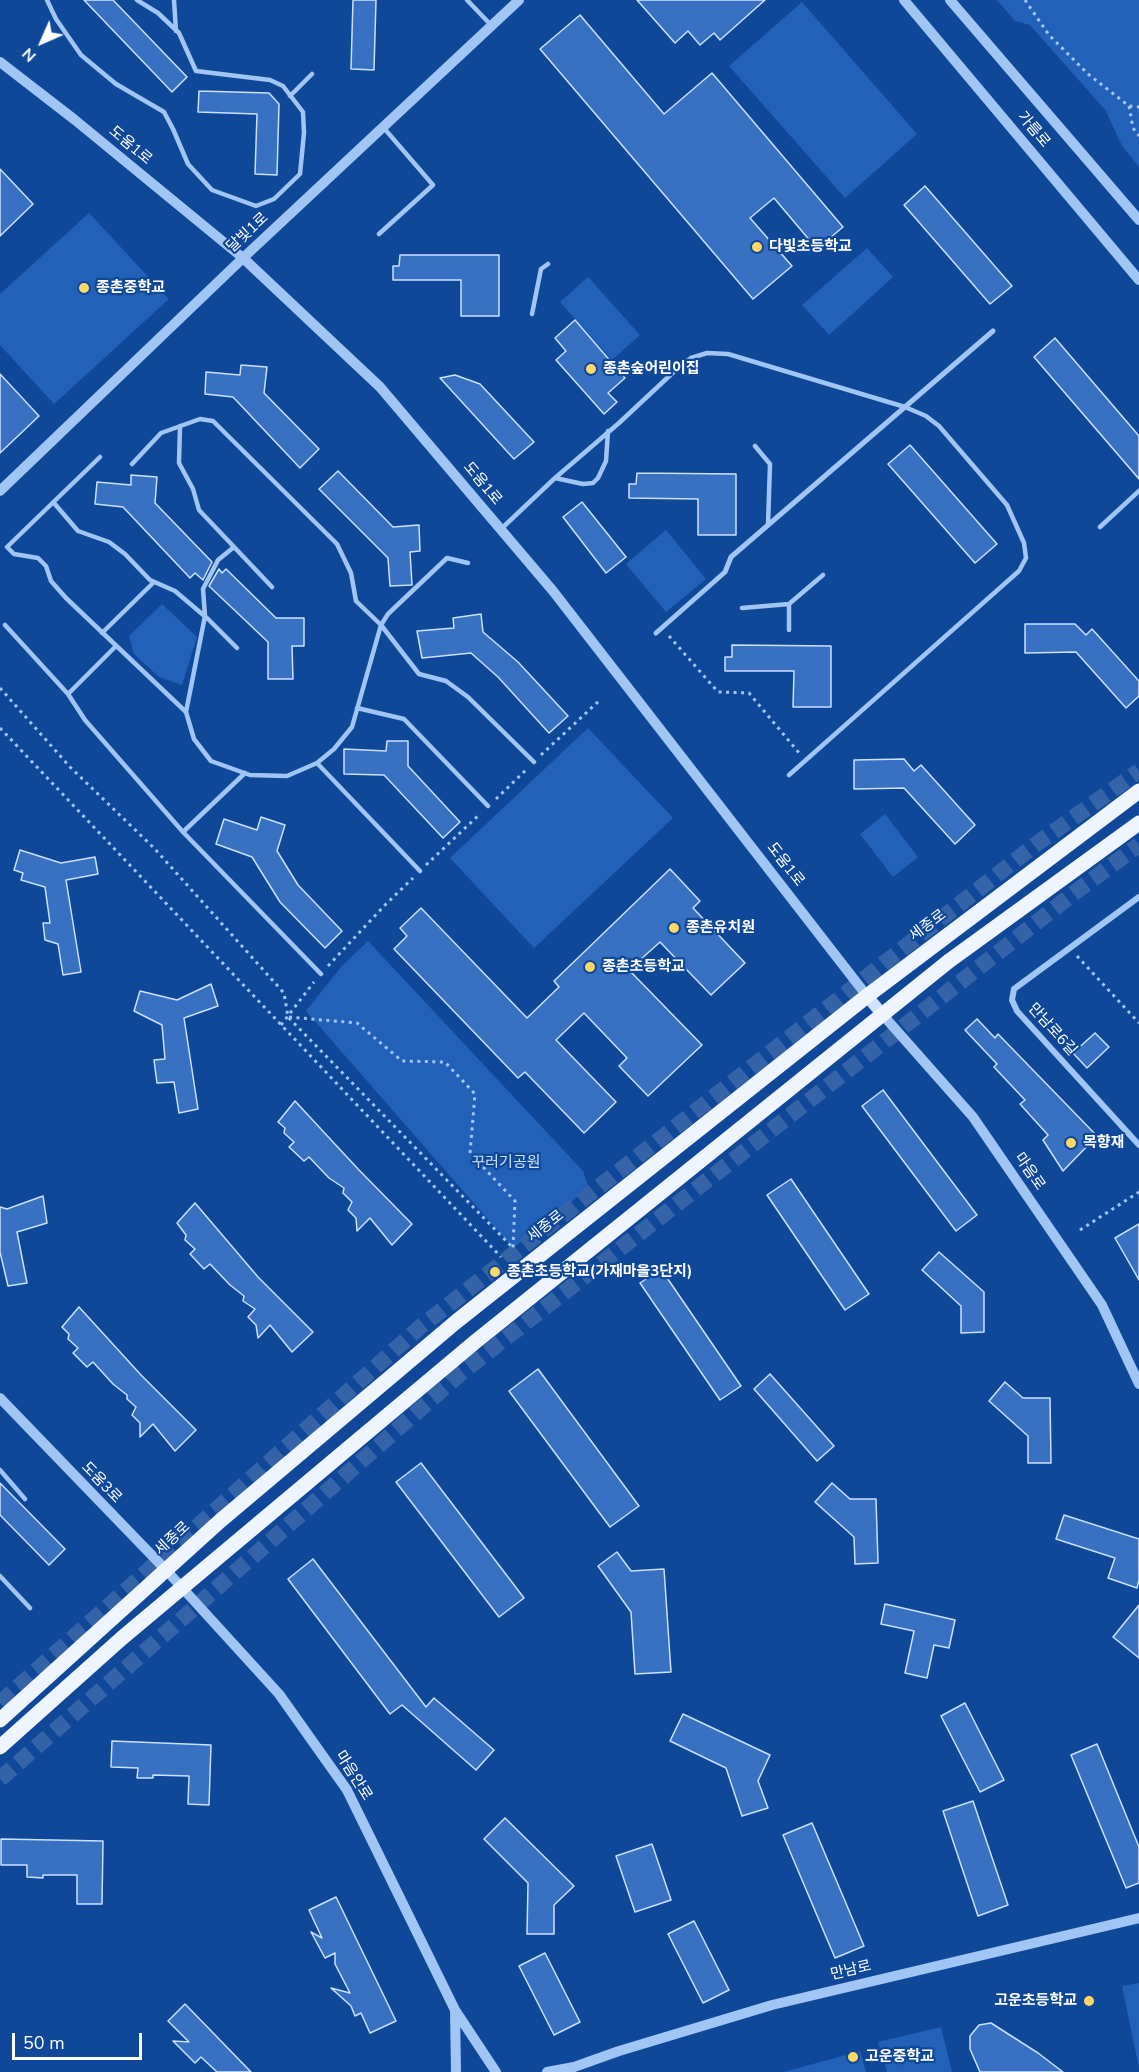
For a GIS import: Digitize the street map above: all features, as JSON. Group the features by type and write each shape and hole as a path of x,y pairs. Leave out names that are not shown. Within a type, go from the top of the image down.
{"main road":[{"name":"세종로","path":"0,1720 310,1444 457,1321 867,996 1139,791"},
{"path":"0,1747 182,1587 475,1342 882,1014 950,961 1139,823"},
{"name":"마음로","path":"867,996 882,1014"}],"street":[{"name":"달빛1로","path":"0,491 243,258 519,0"},
{"name":"가름로","path":"904,0 1139,280"},
{"name":"가름로","path":"950,0 1139,220"},
{"name":"도움1로","path":"0,62 75,120 243,258 380,387 553,591 867,996"},
{"path":"656,633 725,572 731,557 993,331"},
{"name":"만남로6길","path":"1138,899 1014,989 1012,1000 1017,1011 1139,1144"},
{"name":"마음로","path":"882,1014 973,1117 1102,1305 1139,1384"},
{"name":"도움3로","path":"0,1398 182,1587"},
{"name":"마음안로","path":"182,1587 279,1694 347,1790 455,2010 496,2072"},
{"name":"만남로","path":"547,2072 572,2069 619,2051 772,2005 1139,1918"},
{"path":"455,2010 456,2072"}],"lane":[{"path":"47,0 56,19 81,55 116,84 164,112 188,164 212,190 256,206 274,199 300,174 304,133 303,112 283,86 270,80 196,71 176,31 158,13 136,0"},
{"path":"174,0 176,31"},
{"path":"466,0 491,25"},
{"path":"291,96 312,74"},
{"path":"378,234 434,185 383,127"},
{"path":"532,314 541,269 548,264"},
{"path":"500,530 680,366 691,358 707,353 728,354 905,407 926,416 939,426 1007,505 1024,543 1026,558 1019,571 789,776"},
{"path":"132,464 161,433 200,419 213,422 337,544 351,573 356,602 381,625 419,674 446,681 468,697 534,762"},
{"path":"180,426 179,463 193,489 200,510 272,587"},
{"path":"555,478 583,484 593,483 606,461 608,431"},
{"path":"755,446 770,464 768,525"},
{"path":"100,457 7,547 14,554 38,558 46,566 51,581 102,633 186,712"},
{"path":"1100,527 1139,491"},
{"path":"54,503 78,531 109,542 126,554 154,582 175,591 205,616 237,648"},
{"path":"234,547 218,560 203,589 205,616 186,712 194,739 211,761 250,775 287,776 317,763 334,749 352,727 381,625 387,614 447,558 468,563"},
{"path":"742,608 789,604 823,575"},
{"path":"102,633 154,582"},
{"path":"789,604 789,630"},
{"path":"5,625 68,694 85,720 183,832 321,974"},
{"path":"68,694 116,646"},
{"path":"357,708 404,719 488,806"},
{"path":"317,763 420,871"},
{"path":"183,832 245,773"},
{"path":"0,1470 25,1499"},
{"path":"0,1576 30,1608"}],"path":[{"path":"1025,0 1049,35 1088,74 1129,106 1139,107"},
{"path":"1030,7 1032,0"},
{"path":"1129,106 1133,128 1139,136"},
{"path":"662,627 718,692 749,693 806,760"},
{"path":"0,688 70,767 154,848 284,993 288,1017 513,1248 515,1201 470,1153 475,1094 445,1062 402,1061 357,1023 288,1017"},
{"path":"281,1025 321,974 385,905 601,699"},
{"path":"0,729 501,1257"},
{"path":"1076,954 1139,1023"},
{"path":"1080,1230 1139,1192"}],"green space":[{"path":"997,0 1139,0 1139,167 1122,146 1106,111 1030,25 1015,21"},
{"path":"802,2 917,134 845,198 729,66"},
{"path":"89,213 169,299 54,404 0,345 0,294"},
{"path":"867,248 893,277 829,335 802,305"},
{"path":"588,277 640,335 612,360 560,302"},
{"path":"666,530 706,579 666,612 626,564"},
{"path":"162,604 197,637 182,685 159,677 134,654 129,636"},
{"path":"588,728 673,818 534,948 450,858"},
{"path":"885,814 918,857 893,877 860,834"},
{"name":"꾸러기공원","path":"368,941 583,1171 589,1188 513,1248 306,1011 341,967"},
{"path":"1139,1983 1139,2068 1122,1986"},
{"path":"941,2027 952,2072 887,2072 878,2042"},
{"path":"860,2051 866,2072 784,2072"}],"building":[{"path":"84,0 113,0 187,77 172,92"},
{"path":"353,0 376,0 374,70 351,69"},
{"path":"637,0 765,0 720,40 714,33 700,45 688,31 675,43"},
{"path":"580,15 664,114 712,73 843,227 817,249 774,198 750,218 792,266 753,299 540,49"},
{"path":"199,91 269,93 279,104 277,175 255,174 257,114 198,112"},
{"path":"0,169 33,204 0,236"},
{"path":"925,186 1012,286 990,304 904,205"},
{"path":"400,255 499,255 499,316 461,316 461,280 393,280 393,266 399,266"},
{"name":"종촌숲어린이집","path":"575,320 625,378 608,393 617,402 604,414 556,360 566,351 555,338"},
{"path":"1055,338 1139,436 1139,479 1034,357"},
{"path":"241,365 267,367 264,393 319,449 300,468 233,397 205,394 206,372 240,375"},
{"path":"0,374 39,416 0,453"},
{"path":"455,375 480,384 534,442 514,459 440,378"},
{"path":"910,445 997,544 975,563 888,464"},
{"path":"338,471 393,527 419,525 420,551 410,552 412,585 390,586 388,558 319,489"},
{"path":"637,473 736,474 736,535 698,535 698,499 629,498 629,484 636,484"},
{"path":"131,475 157,477 155,503 212,562 203,580 195,573 190,578 123,507 95,504 97,482 131,485"},
{"path":"582,502 626,557 606,573 563,517"},
{"path":"219,569 222,573 226,569 276,618 304,618 304,646 292,646 293,679 268,679 268,642 209,586"},
{"path":"481,614 483,632 518,662 568,716 549,733 498,677 471,653 422,658 417,631 454,628 453,618"},
{"path":"1025,624 1075,624 1086,635 1092,629 1139,681 1139,696 1126,708 1076,652 1025,653"},
{"path":"732,645 831,646 831,707 793,707 794,671 725,671 725,657 732,657"},
{"path":"387,741 408,741 408,766 460,822 443,838 384,775 344,774 344,749 386,751"},
{"path":"904,759 914,771 921,765 975,825 955,844 904,788 854,789 854,760"},
{"path":"261,817 285,825 277,851 298,885 342,931 325,948 280,902 252,857 216,844 224,819 257,830"},
{"path":"20,850 61,863 95,857 98,874 66,880 81,972 63,975 58,944 45,940 43,923 50,923 45,887 21,880 23,873 14,870"},
{"path":"670,869 700,901 693,908 745,963 711,995 660,942 629,970 702,1045 648,1096 619,1066 627,1058 584,1013 556,1040 616,1102 584,1133 525,1072 518,1078 394,949 407,936 400,928 421,908 527,1018 559,987 554,981"},
{"path":"211,984 218,1006 184,1018 198,1109 179,1113 174,1082 157,1083 154,1060 165,1059 162,1025 134,1011 140,991 177,1000"},
{"path":"977,1019 995,1038 998,1034 1097,1136 1063,1171 1043,1140 1048,1135 1020,1104 1025,1100 994,1067 997,1064 965,1030"},
{"path":"1095,1033 1109,1047 1087,1068 1073,1053"},
{"path":"883,1090 977,1215 956,1231 862,1106"},
{"path":"295,1101 412,1224 392,1245 370,1218 357,1231 356,1218 348,1210 352,1202 343,1193 344,1188 329,1178 309,1157 304,1161 289,1147 294,1142 284,1133 285,1128 278,1122"},
{"path":"791,1179 869,1294 845,1310 767,1195"},
{"path":"43,1196 47,1223 17,1232 27,1283 8,1286 0,1252 0,1207 7,1209"},
{"path":"195,1203 258,1277 313,1332 292,1352 270,1325 258,1338 256,1325 248,1317 255,1309 243,1301 244,1296 210,1264 204,1269 190,1254 195,1249 185,1240 186,1235 177,1223"},
{"path":"1139,1224 1139,1280 1115,1238"},
{"path":"939,1252 984,1292 984,1332 961,1333 961,1306 922,1270"},
{"path":"661,1269 741,1386 720,1400 640,1283"},
{"path":"79,1307 141,1375 196,1430 175,1451 153,1424 140,1437 140,1423 132,1415 136,1407 127,1399 127,1395 113,1384 93,1362 87,1367 73,1353 78,1348 68,1339 69,1334 62,1327"},
{"path":"538,1369 639,1506 610,1527 509,1391"},
{"path":"770,1374 834,1446 817,1461 754,1389"},
{"path":"1005,1382 1023,1398 1050,1398 1051,1463 1028,1463 1028,1436 989,1401"},
{"path":"421,1463 524,1598 499,1617 396,1482"},
{"path":"0,1483 65,1549 49,1565 0,1515"},
{"path":"832,1483 850,1499 876,1499 878,1563 855,1564 854,1537 815,1502"},
{"path":"1064,1515 1139,1539 1137,1588 1108,1578 1115,1558 1056,1539"},
{"path":"617,1552 631,1571 664,1569 671,1672 635,1674 631,1612 598,1566"},
{"path":"313,1559 426,1707 434,1698 494,1750 476,1770 402,1705 390,1714 288,1579"},
{"path":"885,1604 955,1620 949,1648 934,1645 927,1678 905,1673 914,1631 881,1624"},
{"path":"1139,1605 1139,1658 1113,1637"},
{"path":"965,1703 1004,1780 980,1792 941,1716"},
{"path":"683,1714 770,1755 758,1781 768,1808 742,1816 726,1768 670,1741"},
{"path":"112,1741 211,1745 209,1805 188,1804 189,1776 153,1775 153,1778 137,1778 138,1768 111,1767"},
{"path":"1097,1744 1139,1847 1139,1883 1126,1888 1071,1755"},
{"path":"973,1801 1008,1905 978,1916 943,1811"},
{"path":"505,1818 574,1886 554,1905 554,1934 527,1934 528,1883 484,1839"},
{"path":"812,1823 864,1946 835,1958 783,1835"},
{"path":"1,1839 103,1841 102,1904 77,1904 77,1875 27,1877 27,1865 1,1865"},
{"path":"652,1844 671,1900 635,1912 616,1856"},
{"path":"336,1897 396,2021 370,2033 361,2013 355,2016 351,2006 331,1988 350,1993 335,1964 335,1953 325,1958 311,1932 322,1938 309,1910"},
{"path":"694,1921 729,1990 703,2003 668,1934"},
{"path":"545,1953 580,2022 554,2035 519,1966"},
{"path":"185,2004 251,2072 217,2072 201,2057 195,2063 173,2041 189,2042 168,2021"},
{"name":"고운초등학교","path":"991,2023 1063,2072 980,2072 970,2049 970,2036 979,2025"}],"tunnel":[{"path":"0,1703 419,1328 1035,845 1139,771"},
{"path":"0,1779 460,1374 1074,893 1139,845"}],"place":[{"name":"다빛초등학교","path":"757,247"},
{"name":"종촌중학교","path":"84,288"},
{"name":"종촌숲어린이집","path":"591,369"},
{"name":"종촌유치원","path":"674,928"},
{"name":"종촌초등학교","path":"590,967"},
{"name":"목향재","path":"1071,1143"},
{"name":"종촌초등학교(가재마을3단지)","path":"495,1272"},
{"name":"고운초등학교","path":"1089,2001"},
{"name":"고운중학교","path":"853,2057"}]}
